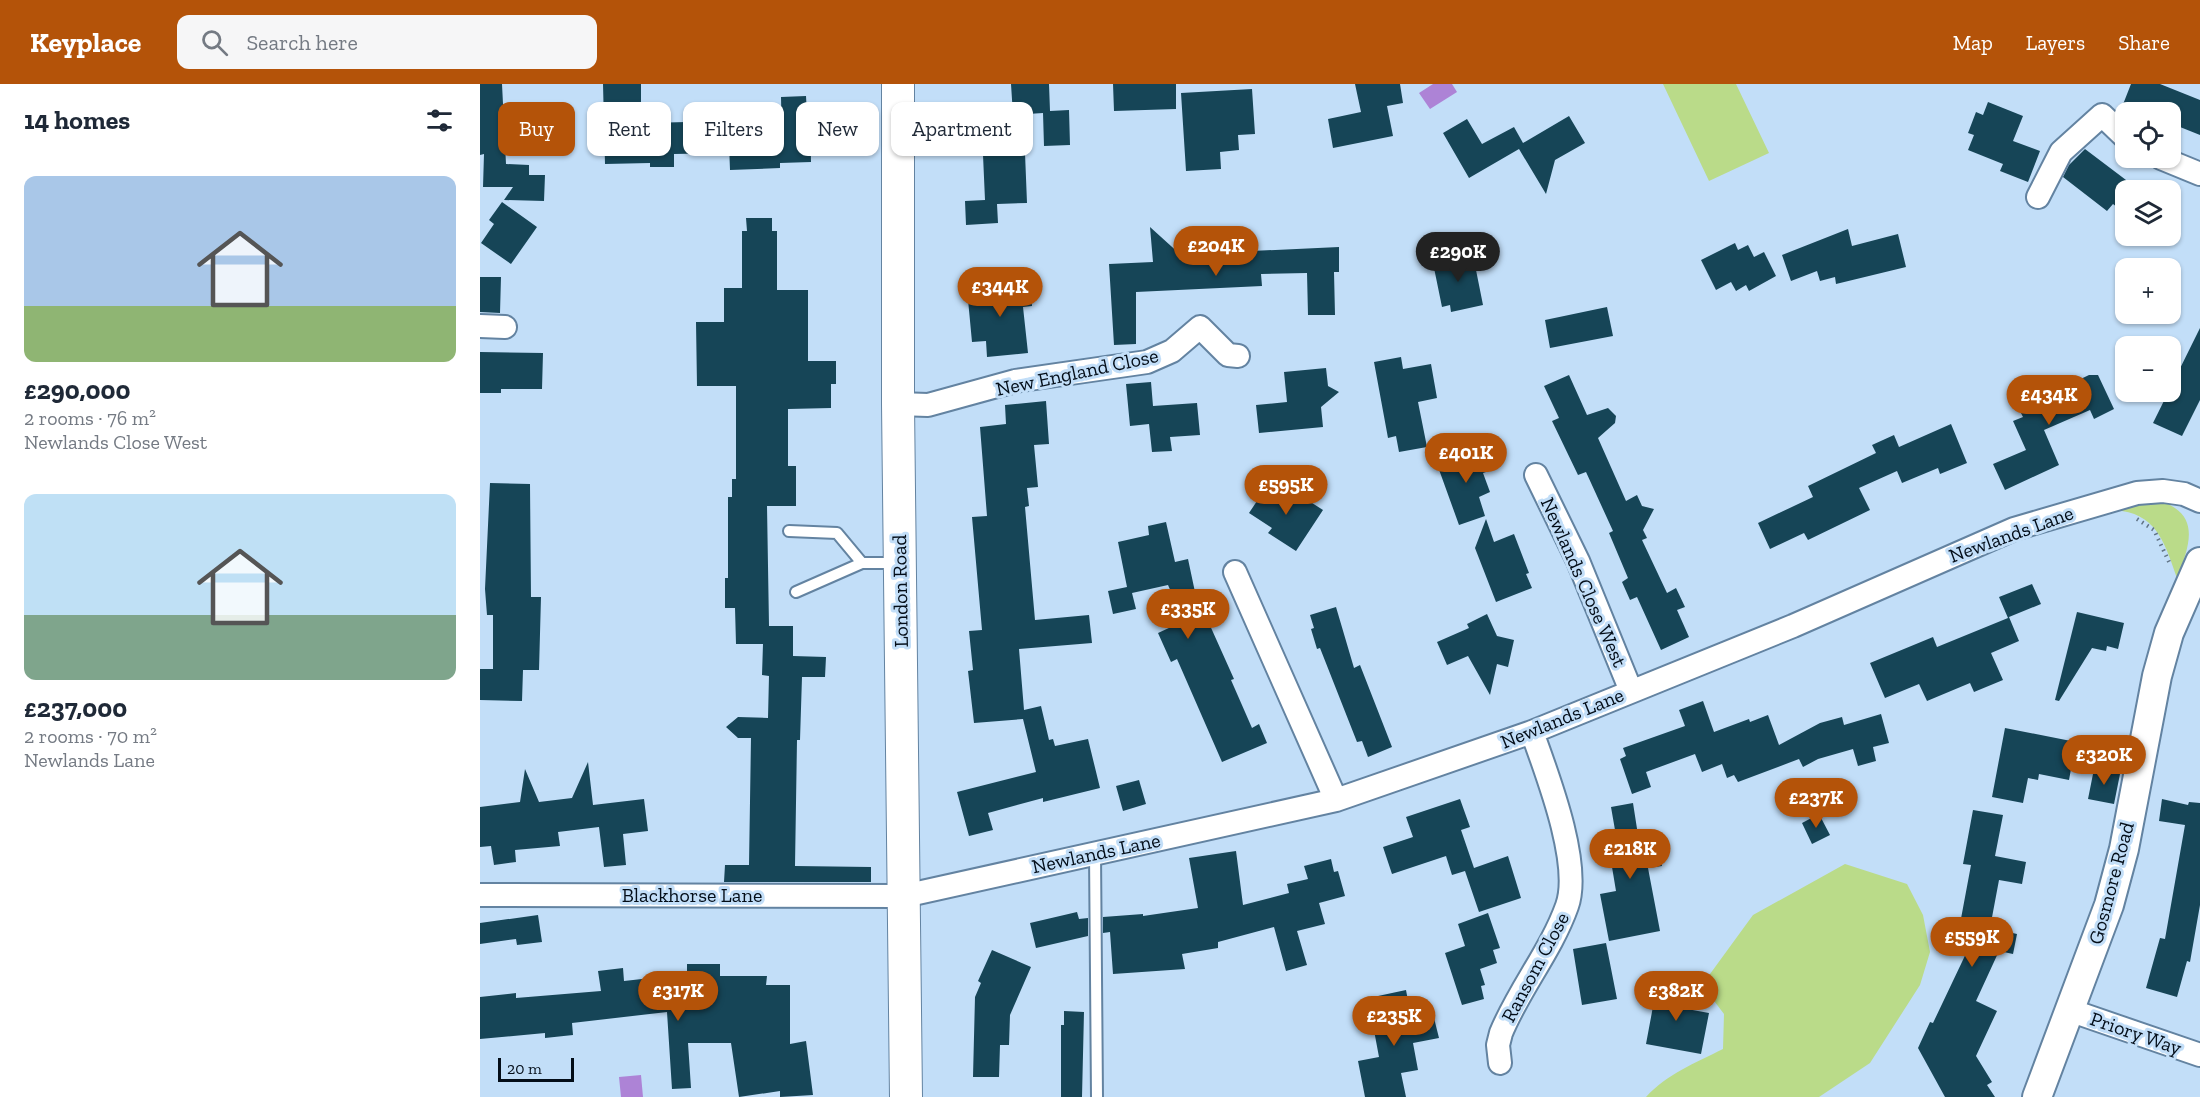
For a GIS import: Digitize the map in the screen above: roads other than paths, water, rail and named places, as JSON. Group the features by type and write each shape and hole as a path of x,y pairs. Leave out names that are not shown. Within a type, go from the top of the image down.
{"main road":[{"name":"London Road","path":"898,84 898,404 906,1097"}],"street":[{"path":"2038,197 2061,152 2102,115 2115,127"},
{"path":"2181,166 2200,174"},
{"path":"480,326 506,327"},
{"name":"New England Close","path":"898,404 928,405 1015,381 1147,362 1172,351 1200,327 1228,355 1238,356"},
{"name":"Newlands Close West","path":"1536,475 1578,561 1631,691"},
{"name":"Newlands Lane","path":"904,896 1336,800 1532,732 1793,626 2014,529 2137,493 2174,492 2200,501"},
{"name":"Gosmore Road","path":"2037,1097 2072,1011 2109,905 2124,849 2157,676 2183,598 2200,562"},
{"path":"1235,573 1336,800"},
{"name":"Ransom Close","path":"1500,1063 1498,1045 1503,1026 1562,919 1570,893 1569,866 1560,818 1532,732"},
{"name":"Blackhorse Lane","path":"480,895 904,896"},
{"name":"Priory Way","path":"2072,1011 2200,1055"}],"lane":[{"path":"789,531 837,533 862,563"},
{"path":"796,592 862,563 900,563"},
{"path":"1095,853 1097,1097"}]}
